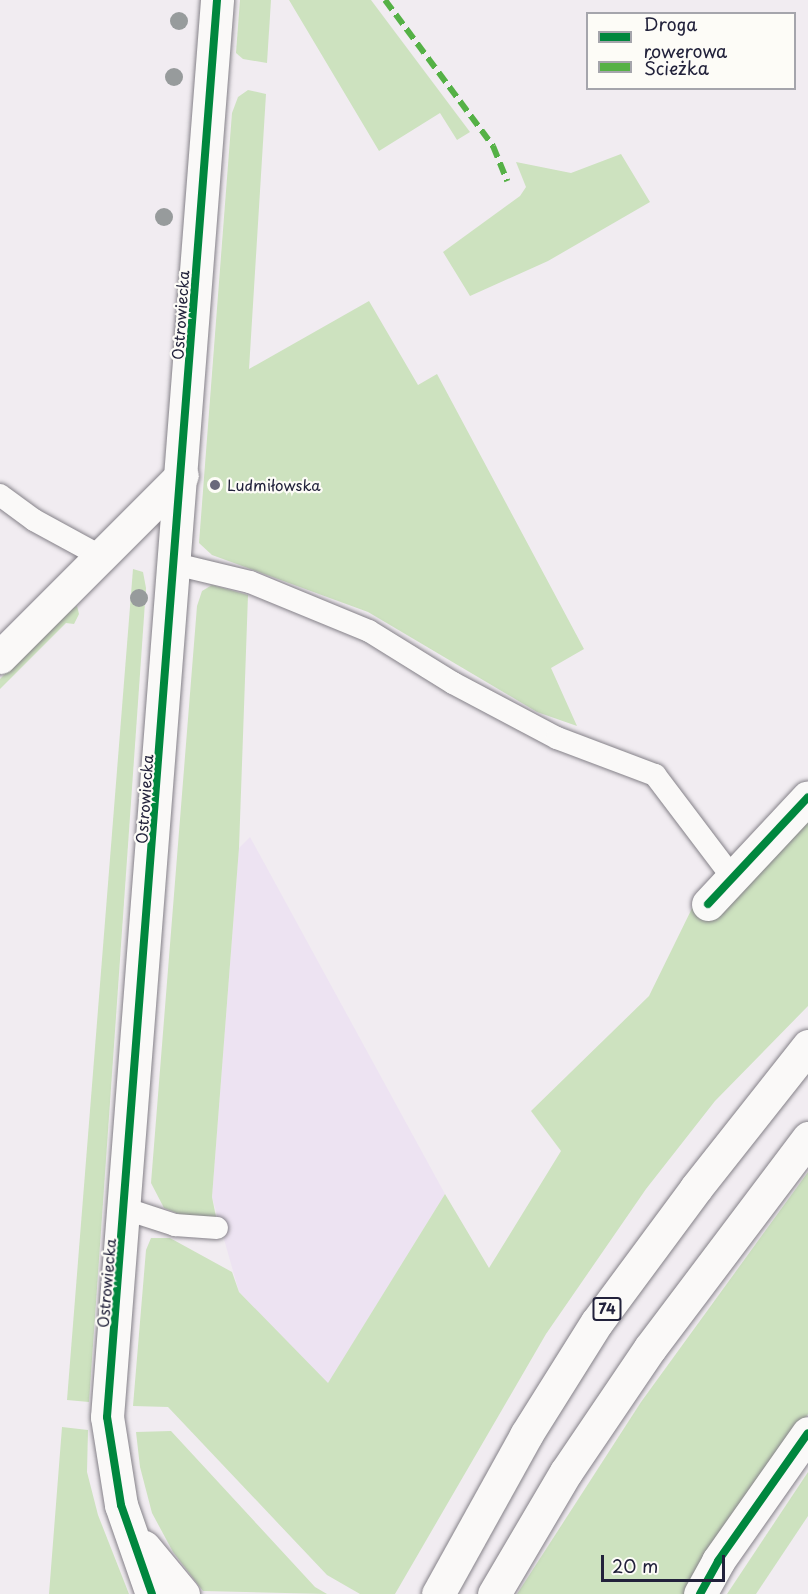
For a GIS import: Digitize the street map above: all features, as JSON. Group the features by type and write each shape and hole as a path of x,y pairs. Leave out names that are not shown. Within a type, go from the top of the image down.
{"street":[{"name":"Ostrowiecka","path":"152,1594 129,1528 113,1472 107,1417 126,1209 217,0"},
{"path":"0,657 182,475"},
{"path":"708,904 808,797"},
{"name":"74","path":"438,1594 526,1435 597,1322 710,1170 808,1046"},
{"path":"494,1594 566,1472 650,1348 808,1138"},
{"path":"700,1594 718,1561 808,1432"},
{"name":"Ostrowiecka","path":"129,1528 183,1594"}],"lane":[{"path":"0,495 34,520 100,556"},
{"path":"175,564 250,582 369,631 453,683 557,738 655,776 733,878"},
{"path":"126,1209 175,1225 218,1228"}],"shaded area":[{"path":"250,837 445,1194 328,1384 239,1292 212,1197 239,848"}],"green space":[{"path":"240,0 271,0 267,63 243,59 236,53"},
{"path":"289,0 371,0 470,132 457,140 440,113 379,151"},
{"path":"248,90 266,94 249,369 369,301 418,385 437,374 584,649 551,668 577,726 537,712 368,612 212,555 199,543 232,113 238,97"},
{"path":"621,154 650,202 548,261 470,296 443,252 520,196 526,187 516,162 571,173"},
{"path":"133,569 143,572 146,588 89,1402 67,1400"},
{"path":"212,585 248,595 239,848 212,1197 216,1217 187,1217 164,1208 151,1183 197,606 202,591"},
{"path":"77,606 79,614 74,624 66,623 0,689 0,679 66,612"},
{"path":"808,818 808,1006 715,1101 646,1189 546,1334 395,1594 360,1594 327,1575 168,1407 133,1406 146,1250 151,1238 170,1238 232,1272 239,1292 328,1383 445,1194 489,1268 561,1151 531,1111 649,996 700,892"},
{"path":"808,1172 808,1414 691,1594 517,1594 641,1402"},
{"path":"62,1427 88,1430 87,1472 98,1515 129,1594 49,1594"},
{"path":"171,1431 315,1587 327,1594 203,1591 173,1552 152,1513 140,1467 136,1432"},
{"path":"808,1472 808,1516 756,1594 727,1594"}],"marked path":[{"path":"385,0 493,146 507,181"}],"cycle path":[{"path":"152,1594 121,1505 107,1417 217,0"},
{"path":"708,904 808,797"},
{"path":"700,1594 718,1561 808,1433"}],"place":[{"name":"Ludmiłowska","path":"215,485"}]}
